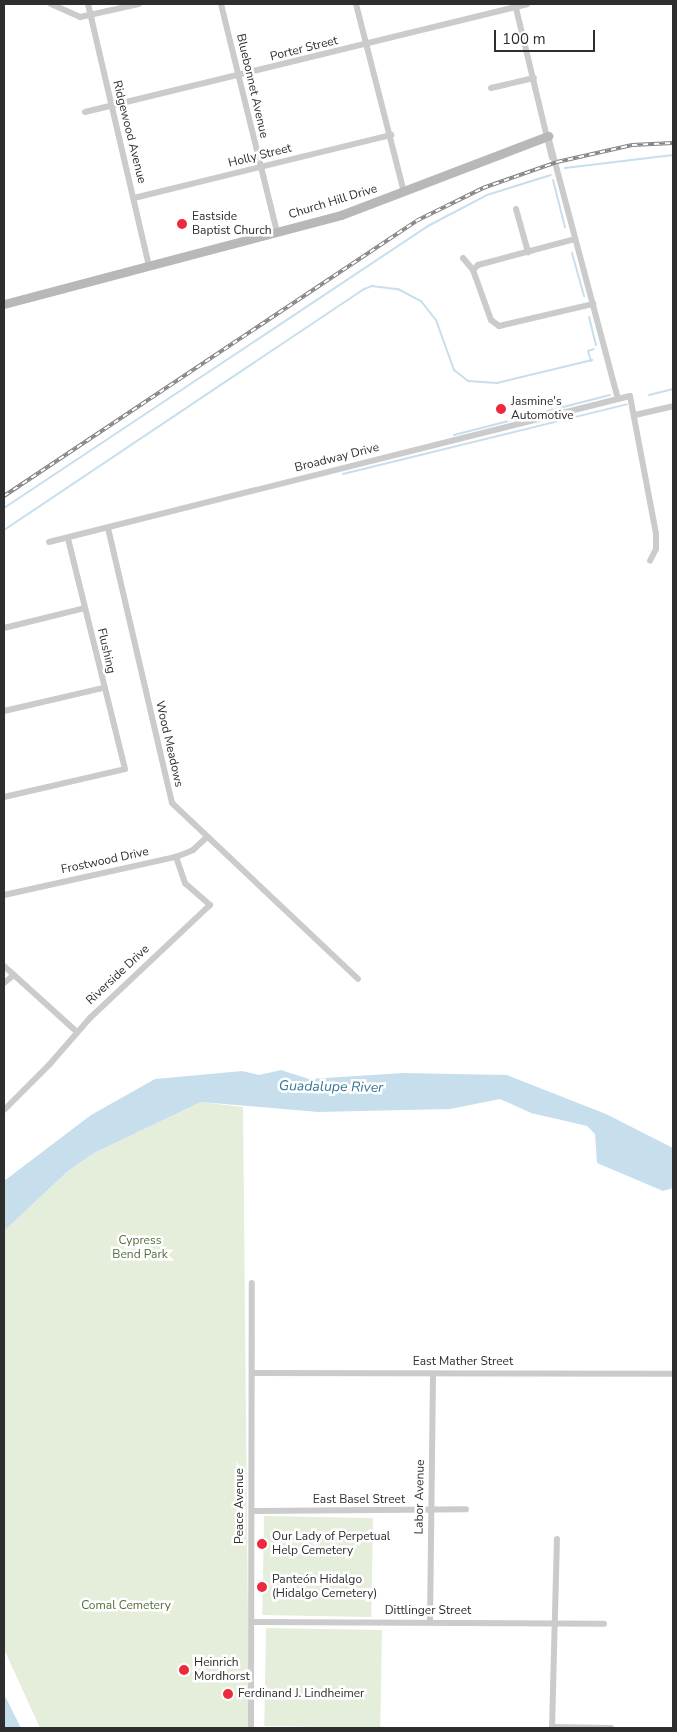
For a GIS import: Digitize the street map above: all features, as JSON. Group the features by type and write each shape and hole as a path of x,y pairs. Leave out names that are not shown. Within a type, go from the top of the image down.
{"street":[{"path":"50,4 72,16 91,16 139,4"},
{"name":"Ridgewood Avenue","path":"88,4 149,266"},
{"name":"Bluebonnet Avenue","path":"221,4 277,232"},
{"path":"356,4 391,135 404,193"},
{"name":"Porter Street","path":"85,112 366,45 515,5 527,4"},
{"path":"515,5 618,399"},
{"path":"490,88 534,78"},
{"name":"Holly Street","path":"134,198 391,135"},
{"name":"Church Hill Drive","path":"4,304 341,215 404,193 548,136"},
{"path":"516,209 528,252"},
{"path":"473,270 478,265 575,239"},
{"path":"463,258 473,270 473,277 496,325 504,326 593,304"},
{"name":"Broadway Drive","path":"49,542 630,396 635,415"},
{"path":"650,561 656,549 656,533 635,415 673,406"},
{"name":"Wood Meadows","path":"108,528 169,796 178,812 358,979"},
{"name":"Flushing","path":"4,797 125,769 103,688 68,538"},
{"path":"4,628 85,608"},
{"path":"4,711 103,688"},
{"name":"Frostwood Drive","path":"4,894 176,857 193,850 206,838"},
{"name":"Riverside Drive","path":"4,1110 49,1065 77,1032 210,905 185,883 176,857"},
{"path":"4,966 77,1032"},
{"path":"4,983 14,975"},
{"name":"Peace Avenue","path":"250,1728 253,1511 252,1284"},
{"name":"East Mather Street","path":"253,1372 673,1374"},
{"name":"Labor Avenue","path":"430,1621 432,1374"},
{"name":"East Basel Street","path":"253,1511 431,1511 466,1509"},
{"path":"557,1539 552,1728 612,1728"},
{"name":"Dittlinger Street","path":"252,1622 430,1621 604,1624"}],"green space":[{"name":"Comal Cemetery","path":"201,1102 243,1107 249,1728 40,1728 4,1649 4,1231 68,1171 94,1153"},
{"path":"264,1516 373,1518 371,1617 262,1615"},
{"path":"266,1628 382,1630 380,1728 264,1726"}],"water":[{"name":"Guadalupe River","path":"281,1070 309,1079 403,1073 507,1075 606,1114 673,1148 673,1188 663,1191 597,1163 595,1134 587,1126 531,1113 500,1099 450,1109 318,1112 201,1102 94,1153 68,1171 4,1231 4,1181 91,1115 155,1079 242,1071 259,1075"},
{"path":"4,1694 21,1728 4,1728"}],"waterway":[{"path":"565,168 673,155"},
{"path":"4,508 428,226 487,195 551,175"},
{"path":"553,180 565,227"},
{"path":"572,253 584,296"},
{"path":"4,530 362,290 372,286 398,289 421,301 436,320 454,370 468,381 497,383 592,360"},
{"path":"589,317 596,345"},
{"path":"591,361 588,351 594,349"},
{"path":"649,395 673,389"},
{"path":"454,435 610,395"},
{"path":"343,474 627,404"}],"railway":[{"path":"4,496 416,221 483,188 557,162 632,145 673,143"}],"place":[{"name":"Eastside Baptist Church","path":"182,224"},
{"name":"Jasmine's Automotive","path":"501,409"},
{"name":"Our Lady of Perpetual Help Cemetery","path":"262,1544"},
{"name":"Panteón Hidalgo (Hidalgo Cemetery)","path":"262,1587"},
{"name":"Heinrich Mordhorst","path":"184,1670"},
{"name":"Ferdinand J. Lindheimer","path":"228,1694"}],"park label":[{"name":"Cypress Bend Park","path":"140,1248"}]}
